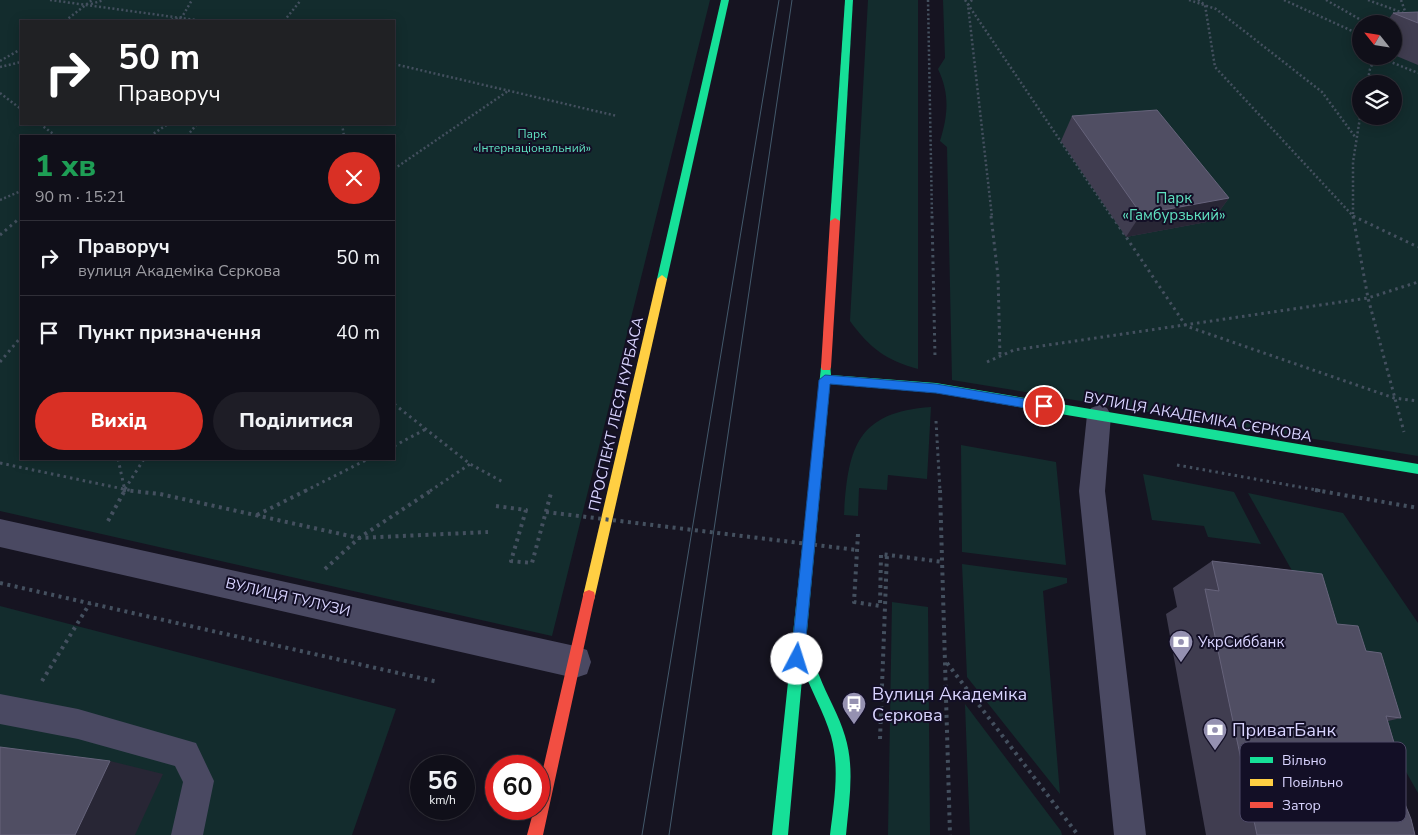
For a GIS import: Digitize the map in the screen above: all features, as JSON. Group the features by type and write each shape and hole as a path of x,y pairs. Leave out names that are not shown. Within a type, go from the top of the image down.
{"main road":[{"name":"ПРОСПЕКТ ЛЕСЯ КУРБАСА","path":"535,835 725,0"},
{"path":"780,835 825,380 849,0"},
{"name":"ВУЛИЦЯ АКАДЕМІКА СЄРКОВА","path":"825,380 936,388 1416,469"},
{"path":"803,601 805,652 810,674 829,710 839,738 844,768 838,835"}],"street":[{"name":"ВУЛИЦЯ ТУЛУЗИ","path":"0,533 575,662"}],"lane":[{"path":"1099,415 1092,491 1130,835"},
{"path":"11,711 78,724 185,754 199,781 187,835"}],"path":[{"path":"50,0 198,20"},
{"path":"66,20 92,0"},
{"path":"88,5 104,0"},
{"path":"171,20 182,17 192,0"},
{"path":"285,20 301,0"},
{"path":"965,0 1186,326 1394,398 1418,401"},
{"path":"972,0 968,5 998,276 1000,357"},
{"path":"1189,0 1216,9 1322,92 1356,138"},
{"path":"1198,0 1205,5 1216,68 1353,216 1418,247"},
{"path":"1284,0 1352,31"},
{"path":"1326,0 1352,15"},
{"path":"1368,0 1412,17"},
{"path":"1401,0 1406,14"},
{"path":"1402,20 1406,14"},
{"path":"0,61 20,51"},
{"path":"0,67 20,62"},
{"path":"395,64 616,116"},
{"path":"1398,65 1418,73"},
{"path":"395,168 508,91"},
{"path":"0,93 20,109"},
{"path":"41,125 55,135"},
{"path":"152,135 166,125"},
{"path":"188,135 196,125"},
{"path":"1358,125 1350,189 1353,216 1368,298 1394,398 1416,469"},
{"path":"0,200 20,191"},
{"path":"0,235 20,218"},
{"path":"982,364 1014,350 1368,298 1418,282"},
{"path":"0,362 20,338"},
{"path":"395,405 470,464 504,482"},
{"path":"395,445 426,429"},
{"path":"118,460 125,490"},
{"path":"90,552 143,460"},
{"path":"257,515 366,460"},
{"path":"0,463 125,490 160,494 360,538 488,532"},
{"path":"293,598 360,538 470,464"},
{"path":"496,506 526,510 511,561 532,563 551,493"},
{"path":"546,512 858,550"},
{"path":"858,534 854,602 880,606 881,554 944,562"},
{"path":"880,748 887,554"},
{"path":"0,583 438,682"},
{"path":"11,711 90,603"},
{"path":"947,662 1078,835"}],"green space":[{"name":"Парк «Інтернаціональний»","path":"0,0 710,0 552,636 0,511"},
{"path":"868,0 918,0 918,369 896,362 879,352 864,339 850,321"},
{"name":"Парк «Гамбурзький»","path":"943,0 1418,0 1418,456 952,380 947,147 940,141 945,122 946,96 938,69 945,58"},
{"path":"931,407 927,479 888,475 887,490 859,488 858,516 844,515 849,471 861,438 872,426 886,417 906,410"},
{"path":"961,445 1056,462 1066,565 962,552"},
{"path":"1143,474 1234,492 1261,544 1208,537 1204,526 1152,520"},
{"path":"1248,493 1343,513 1418,623 1418,793 1406,772 1406,742 1389,742"},
{"path":"962,564 1067,578 1067,583 1043,591 1060,794 967,677"},
{"path":"892,602 928,607 930,835 888,835"},
{"path":"0,606 396,709 352,835 0,835"},
{"path":"965,704 1061,831 1062,835 970,835"}],"building":[{"path":"1418,12 1418,23 1402,15 1393,13"},
{"path":"1157,110 1229,198 1141,214 1072,116"},
{"path":"1212,561 1322,574 1337,624 1358,626 1366,651 1381,653 1401,718 1386,716 1394,742 1240,742 1240,755 1205,589 1219,591"},
{"path":"0,747 110,761 75,835 0,835"},
{"path":"1406,806 1415,835 1257,835 1254,822 1406,822"}],"tram line":[{"path":"642,835 779,0"},
{"path":"669,835 792,0"}],"traffic: fast":[{"path":"662,279 725,0"},
{"path":"835,221 849,0"},
{"path":"780,835 826,367"},
{"path":"825,379 936,388 1418,469"},
{"path":"805,647 807,659 834,725 841,748 843,785 838,835"}],"traffic: slow":[{"path":"589,596 662,279"}],"traffic: jam":[{"path":"826,367 835,221"},
{"path":"535,835 589,596"}],"place":[{"name":"УкрСиббанк","path":"1181,663"},
{"name":"Вулиця Академіка Сєркова","path":"854,725"},
{"name":"ПриватБанк","path":"1215,751"}],"route":[{"path":"797,659 825,380 936,388 1044,406"}]}
